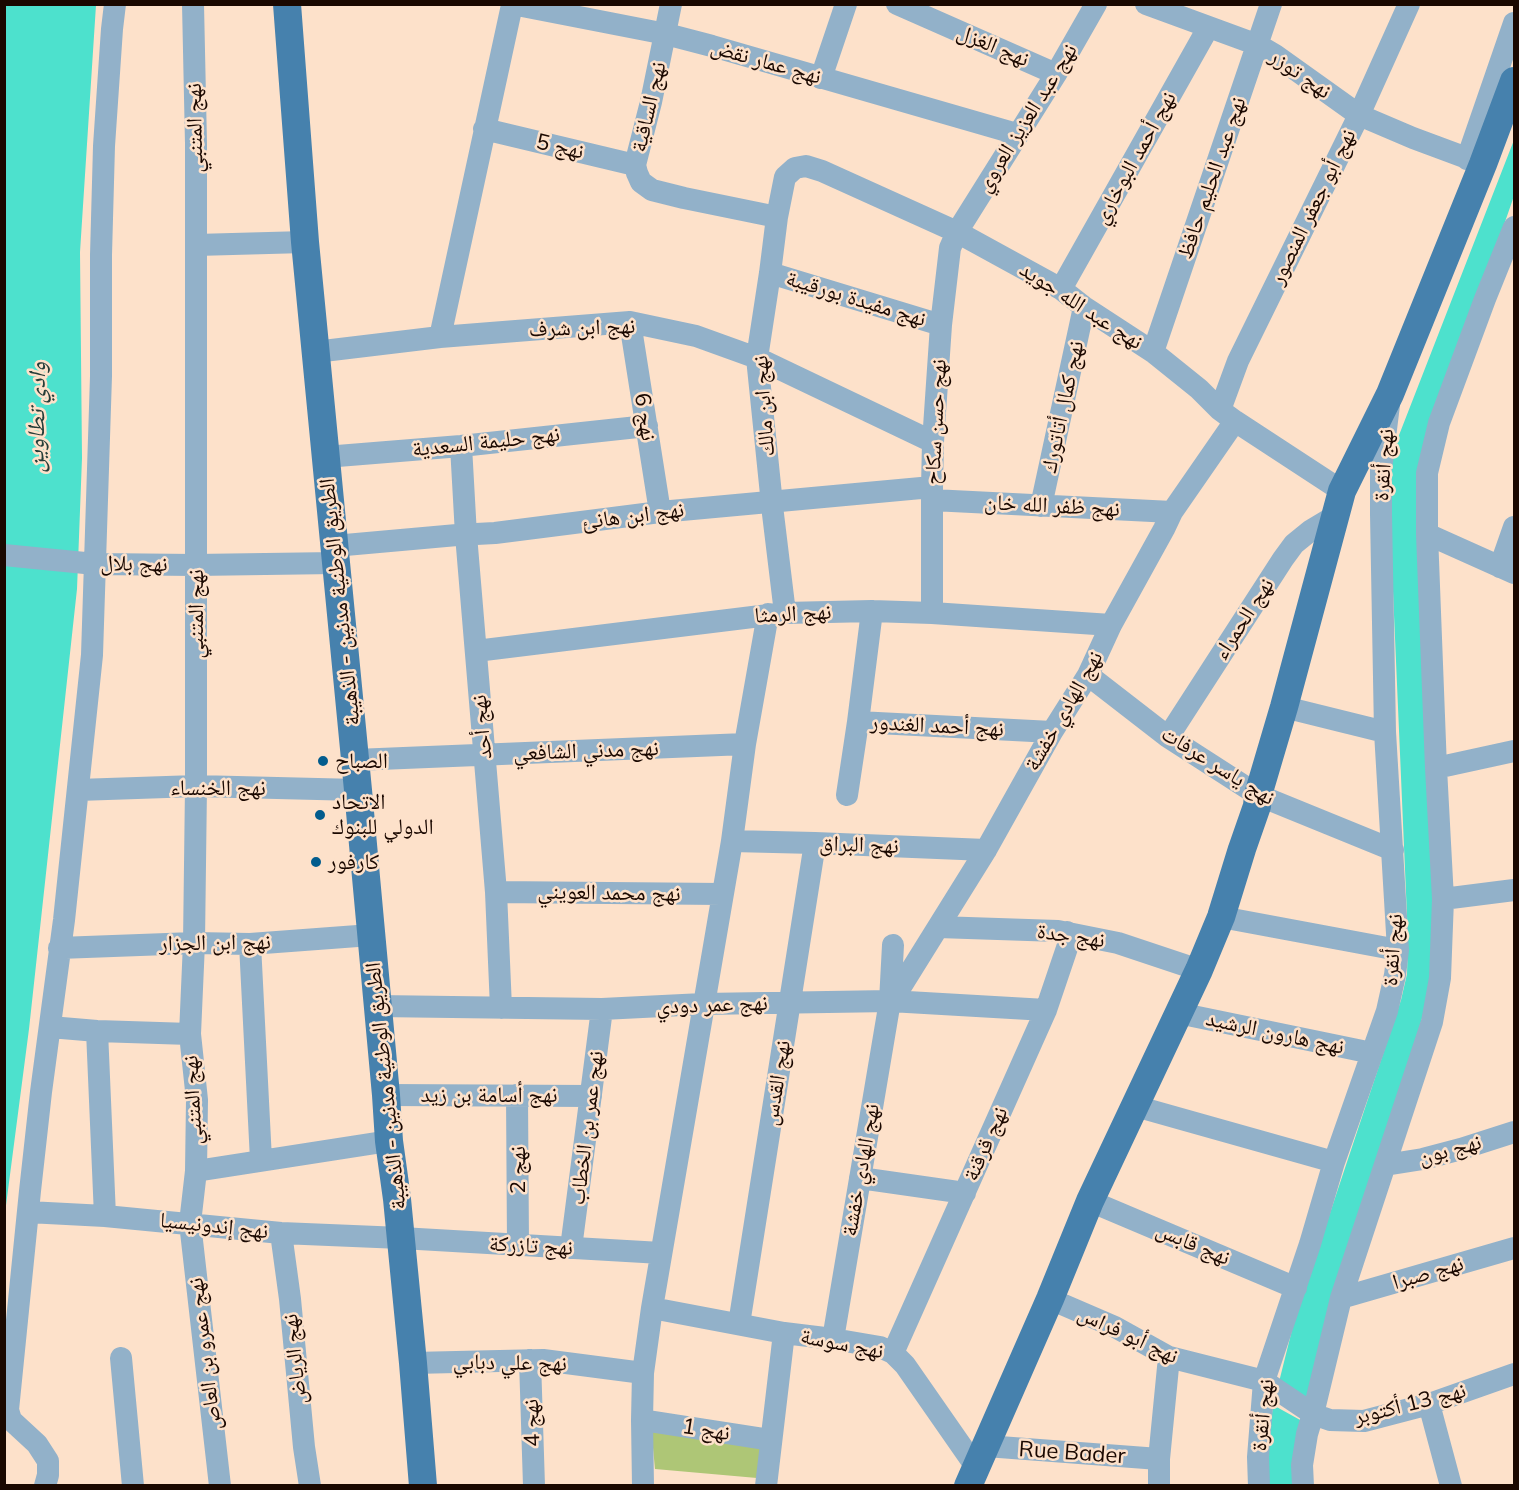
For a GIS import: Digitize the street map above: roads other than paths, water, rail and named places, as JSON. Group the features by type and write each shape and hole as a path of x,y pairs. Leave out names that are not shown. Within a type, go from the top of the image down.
{"main road":[{"name":"الطريق الوطنية مدنين - الذهيبة","path":"287,4 315,352 423,1485"},
{"path":"976,1466 1050,1299 1090,1201 1199,970 1221,917 1257,806 1258,795 1338,504 1390,394 1475,161 1515,81"}],"street":[{"path":"45,1485 48,1461 37,1444 11,1420 8,1410 41,1092 64,920 92,655 89,563 101,376 104,157 115,4"},
{"name":"نهج المتنبي","path":"190,1223 196,1171 197,1100 190,1034 196,786 196,245 193,4"},
{"path":"440,337 512,4"},
{"name":"نهج عمار نقض","path":"512,4 543,7 666,34 1017,134"},
{"name":"نهج الساقية","path":"671,4 651,102 635,165 641,182 651,190 777,217"},
{"path":"821,78 846,4"},
{"name":"نهج الغزل","path":"897,4 1056,74"},
{"name":"نهج عبد العزيز العروي","path":"957,232 1056,74 1096,4"},
{"name":"نهج توزر","path":"1146,4 1258,45 1359,115 1475,161"},
{"name":"نهج عبد الحليم حافظ","path":"1153,352 1271,4"},
{"name":"نهج أبو جعفر المنصور","path":"1228,415 1238,361 1359,115 1409,4"},
{"path":"1475,161 1515,23"},
{"name":"نهج أحمد البوخاري","path":"1061,289 1208,28"},
{"name":"نهج 5","path":"484,129 635,165"},
{"name":"نهج عبد الله جويد","path":"795,168 806,166 822,171 957,232 1061,289 1084,307 1153,352 1338,504"},
{"name":"نهج ابن مالك","path":"643,1485 643,1373 652,1308 732,841 745,744 777,614 772,501 757,358 785,177 795,168"},
{"name":"نهج حسن سكاح","path":"933,613 933,442 941,325 950,248 957,232"},
{"path":"1303,1485 1302,1465 1310,1412 1341,1298 1432,1022 1440,978 1443,899 1427,534 1427,473 1439,423 1485,299 1512,240"},
{"path":"196,245 305,242"},
{"name":"نهج مفيدة بورقيبة","path":"770,273 941,325"},
{"name":"نهج كمال أتاتورك","path":"1041,506 1084,307"},
{"name":"نهج ابن شرف","path":"315,352 440,337 630,322 696,336 757,358 933,442"},
{"name":"نهج 6","path":"630,322 660,512"},
{"name":"نهج أنقرة","path":"1259,1485 1258,1457 1270,1385 1334,1162 1387,1011 1395,975 1398,950 1385,732 1381,525 1381,470 1390,394"},
{"name":"نهج الهادي خفشة","path":"832,1339 891,1001 986,850 1052,732 1088,675 1111,625 1228,415"},
{"name":"نهج حليمة السعدية","path":"325,457 461,446 647,426"},
{"name":"نهج أحد","path":"461,446 495,892 501,1008"},
{"name":"نهج ظفر الله خان","path":"932,493 1041,506 1172,512"},
{"name":"نهج ابن هانئ","path":"335,554 466,535 660,512 772,501 932,493"},
{"name":"نهج الحمراء","path":"1168,737 1282,559 1294,544 1338,504"},
{"path":"1427,534 1508,570 1515,527"},
{"name":"نهج بلال","path":"4,555 89,563 195,565 335,554"},
{"path":"847,795 872,611"},
{"name":"نهج الرمثا","path":"476,651 777,614 872,611 933,613 1111,625"},
{"name":"نهج ياسر عرفات","path":"1088,675 1168,737 1258,795 1393,850"},
{"path":"1284,707 1385,732"},
{"name":"نهج أحمد الغندور","path":"858,722 1052,732"},
{"name":"نهج مدني الشافعي","path":"355,760 745,744"},
{"path":"1436,768 1515,751"},
{"name":"نهج الخنساء","path":"78,789 196,786 358,789"},
{"name":"نهج البراق","path":"732,841 986,850"},
{"name":"نهج القدس","path":"739,1324 815,843"},
{"path":"1443,899 1515,890"},
{"name":"نهج محمد العويني","path":"495,892 722,894"},
{"path":"1221,917 1398,950"},
{"name":"نهج جدة","path":"938,927 1067,932 1118,943 1199,970"},
{"name":"نهج قرقنة","path":"893,1353 1046,1010 1069,942 1067,932"},
{"name":"نهج ابن الجزار","path":"59,948 194,943 250,944 371,935"},
{"path":"250,944 261,1160"},
{"path":"891,1001 893,945"},
{"name":"نهج عمر دودي","path":"377,1006 602,1009 704,1004 891,1001 1046,1010"},
{"name":"نهج عمر بن الخطاب","path":"571,1248 602,1009"},
{"name":"نهج هارون الرشيد","path":"1178,1013 1372,1053"},
{"path":"50,1027 190,1034"},
{"path":"97,1030 105,1216"},
{"name":"نهج أسامة بن زيد","path":"386,1095 591,1096"},
{"name":"نهج 2","path":"517,1095 518,1245"},
{"path":"1135,1106 1334,1162"},
{"name":"نهج بون","path":"1384,1165 1424,1159 1515,1132"},
{"path":"196,1171 389,1141"},
{"path":"860,1178 965,1193"},
{"name":"نهج قابس","path":"1090,1201 1296,1288"},
{"name":"نهج إندونيسيا","path":"28,1212 190,1223 281,1233 401,1238"},
{"name":"نهج عمرو بن العاص","path":"190,1223 220,1485"},
{"name":"نهج الرياض","path":"281,1233 310,1485"},
{"name":"نهج تازركة","path":"401,1238 661,1253"},
{"name":"نهج صبرا","path":"1341,1298 1515,1248"},
{"name":"نهج أبو فراس","path":"1050,1299 1115,1327 1169,1357 1270,1385"},
{"name":"نهج سوسة","path":"652,1308 784,1333 880,1347 893,1353 905,1365 976,1466"},
{"path":"766,1485 784,1333"},
{"path":"1159,1485 1159,1459 1169,1357"},
{"path":"120,1358 133,1485"},
{"name":"نهج 4","path":"530,1360 534,1485"},
{"name":"نهج علي دبابي","path":"413,1363 543,1360 643,1373"},
{"name":"نهج 13 أكتوبر","path":"1310,1412 1330,1420 1364,1420 1429,1404 1515,1374"},
{"path":"1270,1385 1310,1412"},
{"path":"1429,1404 1451,1485"},
{"name":"نهج 1","path":"642,1420 771,1440"},
{"name":"Rue Bader","path":"976,1466 1159,1459"}],"water":[{"name":"وادي تطاوين","path":"5,5 96,5 80,252 82,458 77,589 29,1029 5,1213"},
{"path":"1514,140 1514,196 1429,440 1437,968 1309,1399 1279,1382 1295,1318 1401,1000 1407,974 1408,939 1390,522 1391,469 1394,448"},
{"path":"1273,1405 1302,1421 1296,1485 1268,1486 1267,1459"}],"place":[{"name":"الصباح","path":"323,761"},
{"name":"الاتحاد الدولي للبنوك","path":"320,815"},
{"name":"كارفور","path":"316,862"}]}
